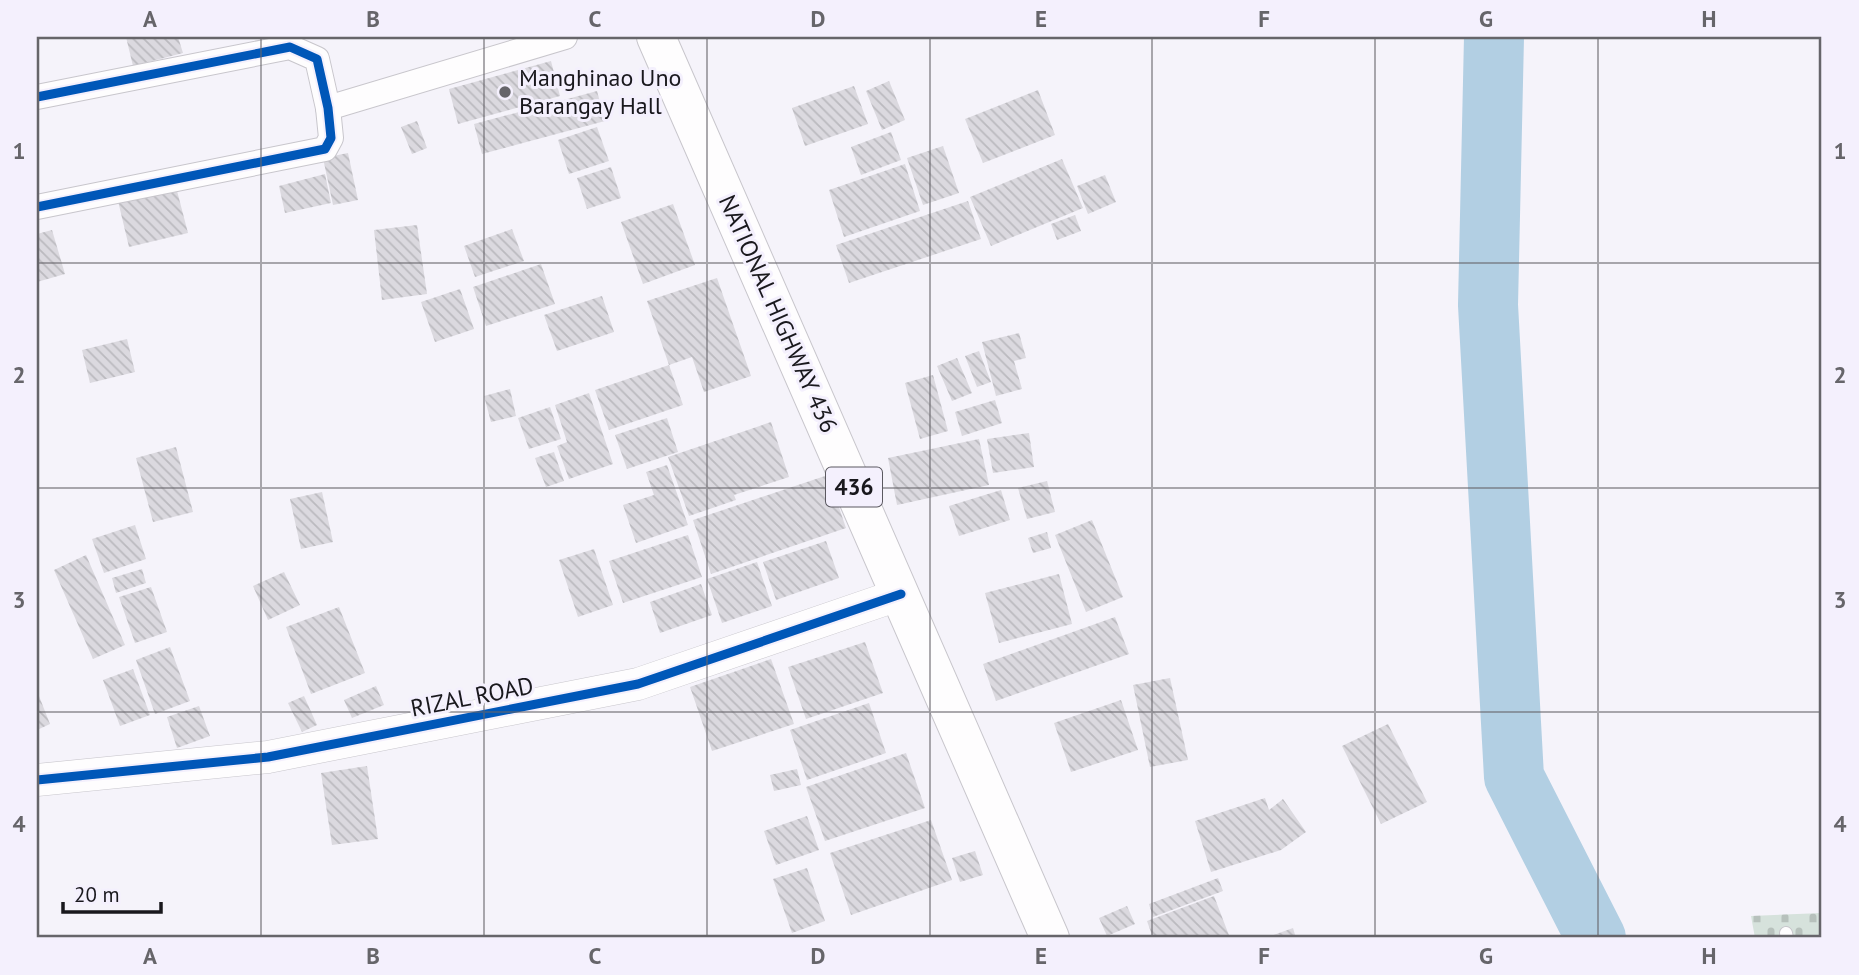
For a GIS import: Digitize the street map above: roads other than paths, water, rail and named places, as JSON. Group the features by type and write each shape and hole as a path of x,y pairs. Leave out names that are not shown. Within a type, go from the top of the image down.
{"main road":[{"name":"NATIONAL HIGHWAY 436","path":"656,37 1050,938"}],"street":[{"path":"328,108 565,37"},
{"path":"37,97 290,47 317,59 328,108 331,138 325,149 37,208"},
{"name":"RIZAL ROAD","path":"37,780 268,757 638,684 901,594"}],"waterway":[{"path":"1494,37 1488,305 1514,777 1596,938"}],"place":[{"name":"Manghinao Uno Barangay Hall","path":"505,92"}]}
